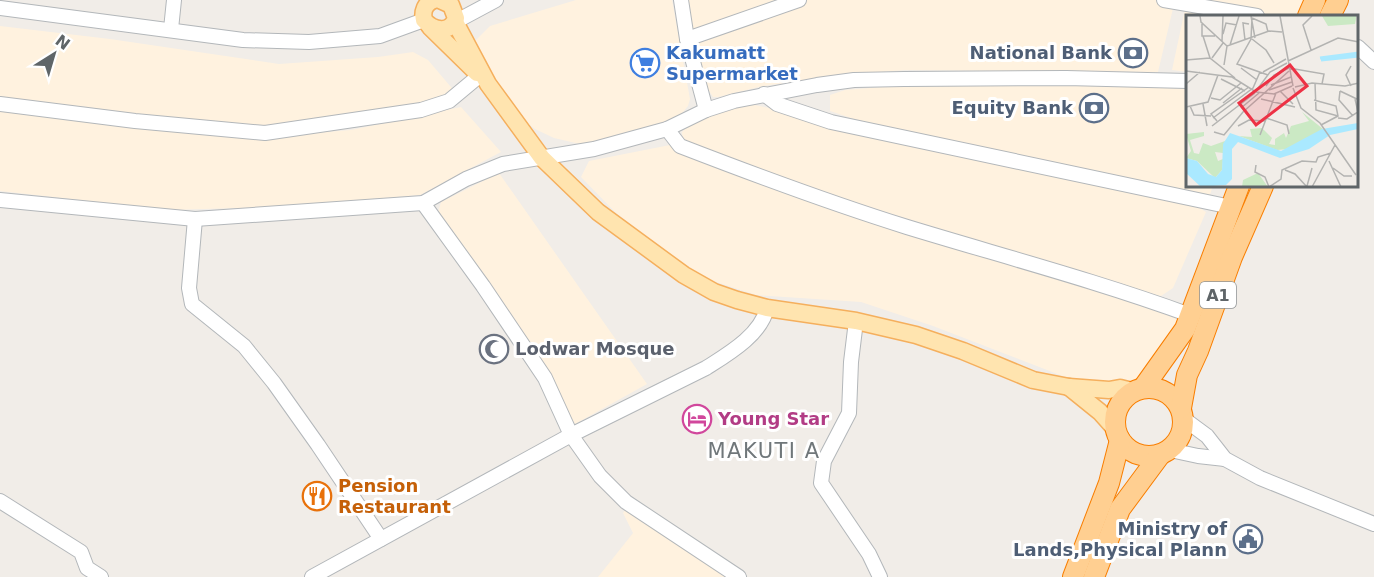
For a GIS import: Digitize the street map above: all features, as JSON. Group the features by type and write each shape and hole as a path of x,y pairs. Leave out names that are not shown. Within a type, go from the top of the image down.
{"highway":[{"path":"1308,15 1315,0"},
{"path":"1330,15 1338,0"},
{"name":"A1","path":"1073,577 1109,483 1118,435 1115,418 1118,408 1124,399 1138,390 1185,329 1238,188"},
{"name":"A1","path":"1095,577 1120,509 1165,452 1178,441 1183,431 1182,413 1187,375 1232,257 1262,188"},
{"path":"1138,390 1154,388 1165,391 1174,398 1182,413"},
{"path":"1118,435 1127,448 1137,454 1148,457 1165,452"}],"main road":[{"path":"412,0 426,21 484,80 542,158 598,212 672,268 714,292 767,308 856,321 916,335 1034,380 1069,387 1138,390"},
{"path":"426,21 426,5 434,0"},
{"path":"442,0 453,9 455,22 484,80"},
{"path":"426,21 444,29 455,22"},
{"path":"1069,387 1100,412 1118,435"}],"street":[{"path":"171,29 174,0"},
{"path":"442,0 450,0"},
{"path":"455,22 494,0"},
{"path":"681,0 687,39 706,110"},
{"path":"687,39 799,0"},
{"path":"1164,0 1251,15"},
{"path":"0,8 243,40 309,42 380,36 426,21"},
{"path":"1359,48 1374,62"},
{"path":"0,200 195,219 423,203 466,179 503,164 594,150 668,129 706,110 748,96 854,80 1066,78 1186,81"},
{"path":"0,104 135,121 265,133 421,110 449,101 484,80"},
{"path":"764,94 777,104 831,122 1231,207"},
{"path":"668,129 680,146 804,194 1093,282 1190,315"},
{"path":"423,203 545,378 571,435 600,476 626,502 739,577"},
{"path":"195,219 189,288 192,304 244,346 274,383 381,539"},
{"path":"312,577 571,435 714,363 753,332 764,320 767,308"},
{"path":"856,321 851,362 849,413 824,461 821,483 869,554 880,577"},
{"path":"1182,413 1207,436 1225,459"},
{"path":"1165,452 1225,459 1260,478 1374,524"},
{"path":"0,501 81,552 87,568 101,577"}],"shaded area":[{"path":"576,0 672,0 690,99 688,106 678,118 638,134 589,144 554,138 526,122 475,58 473,47 475,41 490,26"},
{"path":"686,0 1175,0 1158,72 906,70 838,75 763,86 713,97 706,86 690,30"},
{"path":"1187,0 1309,0 1302,15 1186,15 1186,72 1172,70"},
{"path":"0,26 110,39 279,64 378,57 413,52 428,60 456,93 430,103 263,127 188,122 88,107 0,99"},
{"path":"1026,83 1186,89 1186,188 1212,188 1209,197 902,135 830,111 830,95 845,90 907,85"},
{"path":"755,105 1190,202 1206,212 1173,288 1161,296 1108,282 765,174 683,142 682,132 687,127 722,108"},
{"path":"461,107 501,152 420,195 278,207 169,210 0,191 0,108 265,137 351,130"},
{"path":"670,145 781,191 1138,301 1183,320 1153,395 1143,401 1117,397 933,326 861,302 756,295 707,279 675,259 616,213 581,177 589,161"},
{"path":"499,173 647,384 575,424 500,300 437,216 441,202"},
{"path":"628,506 728,577 598,577 633,533 623,513"}],"place":[{"name":"National Bank","path":"1133,53"},
{"name":"Kakumatt Supermarket","path":"645,63"},
{"name":"Equity Bank","path":"1094,108"},
{"name":"Lodwar Mosque","path":"494,349"},
{"name":"Young Star","path":"697,419"},
{"name":"Pension Restaurant","path":"317,496"},
{"name":"Ministry of Lands,Physical Plann","path":"1248,539"}],"district":[{"name":"MAKUTI A","path":"764,451"}]}
